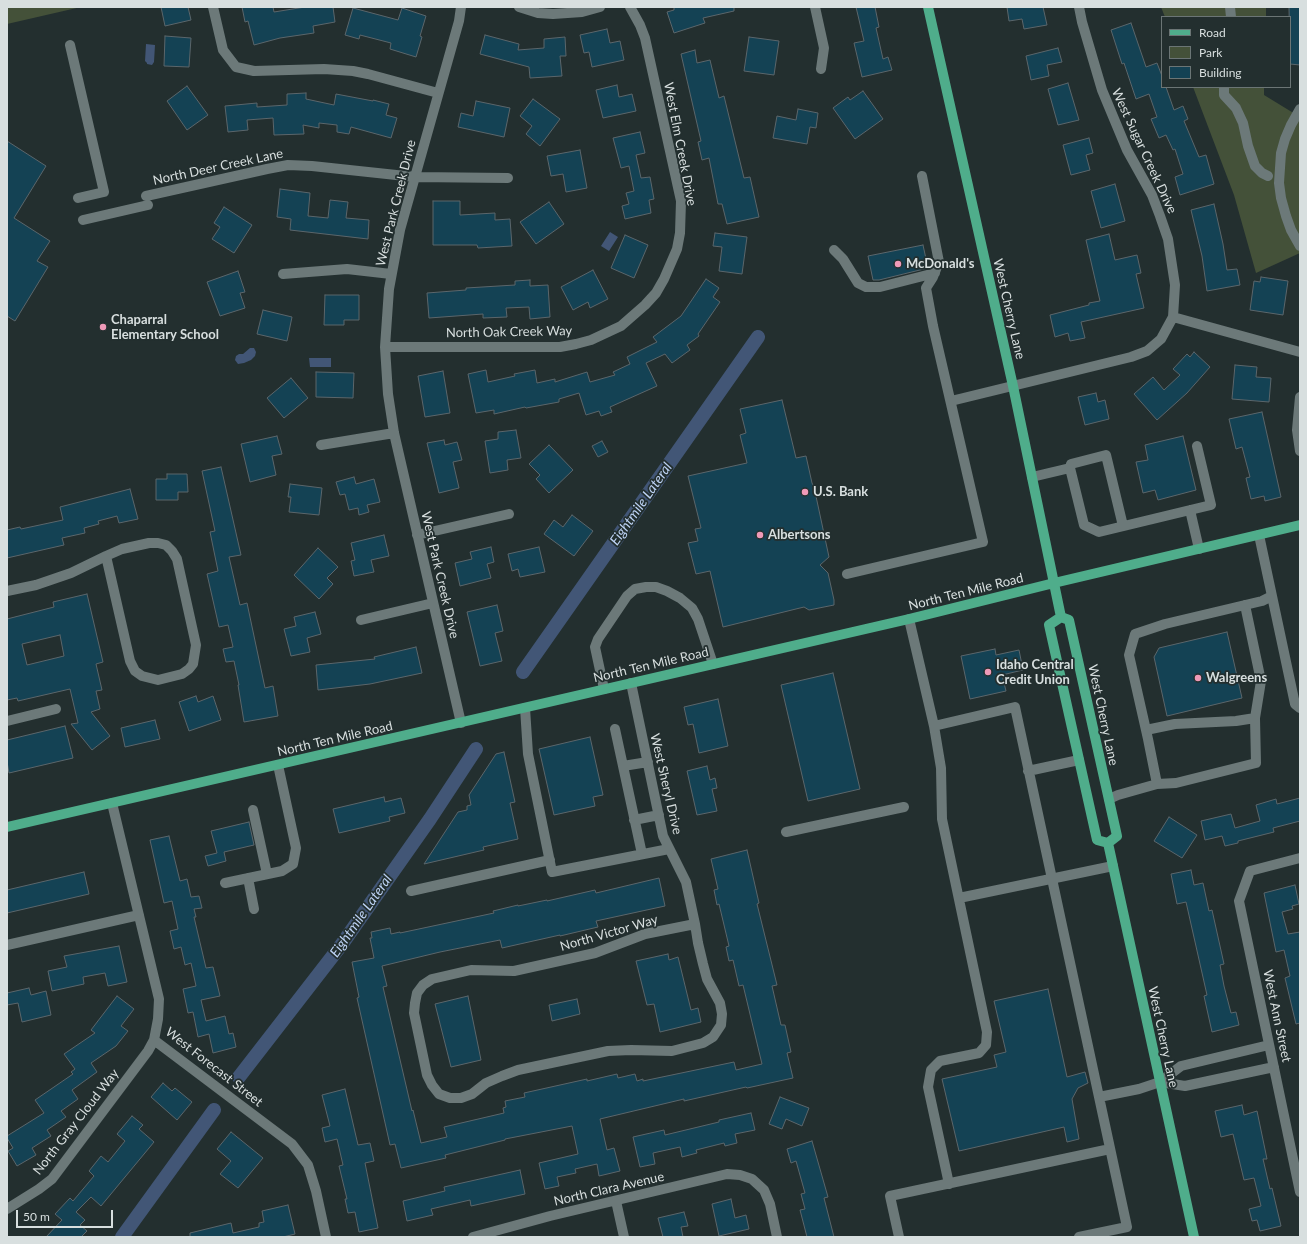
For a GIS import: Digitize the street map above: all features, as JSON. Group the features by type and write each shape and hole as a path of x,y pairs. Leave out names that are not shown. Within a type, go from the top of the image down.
{"main road":[{"name":"West Cherry Lane","path":"928,7 1013,386 1054,583 1062,617 1069,620 1109,799 1117,836 1108,843 1194,1237"},
{"name":"North Ten Mile Road","path":"7,827 909,619 1300,525"},
{"path":"1062,617 1049,625 1097,840 1108,843"}],"street":[{"path":"214,7 223,50 236,67 254,71 324,69 354,71 438,93"},
{"name":"West Park Creek Drive","path":"461,7 459,21 400,230 391,274 385,347 388,394 394,433 461,723"},
{"path":"519,7 538,13 553,14 582,12 600,7"},
{"name":"West Elm Creek Drive","path":"630,7 645,38 681,201 680,233 677,249 664,279 645,305"},
{"path":"815,7 824,48 821,69"},
{"name":"West Sugar Creek Drive","path":"951,401 1130,357 1146,351 1162,339 1173,317 1175,285 1168,239 1152,195 1127,150 1102,90 1079,7"},
{"path":"70,45 104,192 78,198"},
{"path":"1224,88 1224,94 1236,108 1243,123 1248,146 1255,166 1262,173 1268,176"},
{"path":"1300,109 1285,139 1279,183 1286,216 1300,244"},
{"name":"North Deer Creek Lane","path":"83,220 147,200 288,165 312,166 414,177 508,178"},
{"path":"847,574 983,542 933,326 926,288 935,273 939,262 922,176"},
{"path":"834,250 843,259 858,283 866,287 880,287 935,273"},
{"path":"283,274 347,269 391,274"},
{"name":"North Oak Creek Way","path":"385,347 560,347 592,340 616,329 634,316 645,305"},
{"path":"1173,317 1300,352"},
{"path":"1300,397 1297,430 1300,451"},
{"path":"320,445 394,433"},
{"path":"1070,468 1084,525 1100,532 1211,505 1197,446"},
{"path":"1032,477 1070,468 1071,464 1106,455 1123,526"},
{"path":"1190,510 1199,549"},
{"path":"417,535 509,514"},
{"path":"1259,535 1295,704 1300,708"},
{"path":"7,591 36,585 71,572 106,556 122,549 158,542 166,545 177,559 196,646 193,664 182,674 158,680 142,676 135,671 130,661 106,556"},
{"path":"604,689 595,646 598,638 626,596 635,589 656,587 680,598 692,608 698,619 713,664"},
{"path":"1157,784 1129,655 1135,634 1165,624 1262,601 1272,596"},
{"path":"361,620 433,603"},
{"path":"1109,799 1157,784 1176,783 1256,763 1255,718 1261,681 1245,605"},
{"path":"909,619 934,726 941,768 942,819 987,1032 986,1044 979,1053 940,1061 931,1070 928,1087 949,1184"},
{"name":"West Sheryl Drive","path":"439,1094 450,1098 461,1098 472,1094 486,1083 518,1070 608,1051 672,1051 703,1043 714,1037 721,1025 722,1014 720,1003 707,979 686,882 663,836 631,683"},
{"path":"934,726 1015,707 1127,1227 1079,1237"},
{"path":"525,708 528,754 552,872 669,849"},
{"path":"7,721 56,709"},
{"path":"1146,730 1175,724 1255,718"},
{"path":"615,729 642,854"},
{"path":"1028,770 1079,760"},
{"path":"623,766 648,762"},
{"path":"224,883 282,871 292,864 296,848 278,765"},
{"name":"West Forecast Street","path":"112,803 158,999 158,1019 154,1040 292,1144 308,1165 316,1191 326,1237"},
{"path":"786,832 904,807"},
{"path":"253,810 267,874"},
{"path":"634,820 659,815"},
{"name":"West Ann Street","path":"1300,858 1250,871 1239,901 1300,1192"},
{"path":"412,891 550,860"},
{"path":"959,898 1113,866"},
{"path":"248,878 254,909"},
{"path":"7,944 139,915"},
{"name":"North Victor Way","path":"439,1094 432,1086 427,1075 414,1013 414,1003 417,993 423,985 432,979 471,970 514,971 595,953 645,934 694,924"},
{"name":"North Gray Cloud Way","path":"7,1209 52,1179 148,1051 154,1040"},
{"path":"1099,1097 1139,1089 1160,1082 1181,1066 1269,1045"},
{"path":"1160,1082 1185,1086 1274,1067"},
{"path":"899,1237 890,1196 1110,1149"},
{"name":"North Clara Avenue","path":"473,1237 550,1216 616,1202 727,1174 740,1175 752,1179 764,1190 770,1204 778,1237"},
{"path":"616,1202 624,1237"}],"green space":[{"path":"7,7 81,7 7,24"},
{"path":"1161,7 1266,7 1266,16 1165,16"},
{"path":"1193,88 1264,88 1264,95 1300,117 1300,253 1256,273 1234,195"}],"water":[{"path":"146,44 155,45 154,62 152,65 147,64 145,61"},
{"path":"610,232 618,237 609,251 601,246"},
{"path":"250,348 254,348 256,352 255,356 251,360 238,364 235,360 236,356 243,354"},
{"path":"309,358 331,358 331,367 310,367"}],"building":[{"path":"161,7 188,7 191,20 165,26"},
{"path":"242,7 273,7 274,12 305,7 333,7 335,22 313,26 314,33 280,38 254,45 248,21 245,22"},
{"path":"674,7 734,7 734,11 703,18 705,23 674,33 667,12 674,10"},
{"path":"856,7 875,7 879,27 876,28 883,59 888,57 892,70 862,77 854,43 864,41"},
{"path":"1007,7 1043,7 1047,25 1024,29 1022,19 1009,21"},
{"path":"1289,7 1300,7 1300,65 1291,64 1291,16 1289,16"},
{"path":"353,8 398,20 402,8 426,16 416,57 390,49 391,43 360,35 359,39 345,35"},
{"path":"1131,23 1146,67 1157,63 1161,73 1161,88 1166,88 1174,110 1183,106 1188,119 1184,121 1199,157 1206,155 1214,184 1180,195 1175,177 1183,174 1175,149 1173,150 1166,135 1159,138 1151,119 1157,117 1149,94 1136,99 1124,63 1122,64 1111,30"},
{"path":"607,29 610,43 620,41 624,60 592,67 589,52 584,53 580,35"},
{"path":"485,35 519,44 518,50 544,48 544,39 565,37 566,56 560,56 562,76 530,78 529,67 480,54"},
{"path":"165,36 191,38 189,67 164,66"},
{"path":"749,37 779,41 774,75 744,71"},
{"path":"1058,48 1062,62 1047,65 1049,76 1031,80 1026,56"},
{"path":"695,50 697,63 710,60 719,98 724,96 744,178 750,177 759,217 727,224 722,204 718,204 709,158 702,160 698,142 701,141 681,54"},
{"path":"1068,83 1079,120 1058,125 1048,89"},
{"path":"617,85 619,97 632,94 636,111 603,118 596,90"},
{"path":"187,86 208,115 187,130 167,101"},
{"path":"863,91 883,119 855,139 833,108 848,97 850,100"},
{"path":"306,93 306,99 334,105 336,94 389,104 386,115 397,118 391,138 351,127 349,134 337,132 337,125 319,123 319,128 303,125 304,134 274,135 273,118 247,120 248,130 228,132 225,106 257,103 257,107 287,105 287,94"},
{"path":"533,99 560,119 540,146 526,134 532,126 520,116"},
{"path":"476,101 510,108 504,137 458,127 461,113 473,116"},
{"path":"798,109 818,113 816,128 810,127 807,144 773,138 777,116 796,120"},
{"path":"640,132 645,153 636,155 641,178 650,177 654,199 649,200 651,213 625,219 622,206 629,204 626,193 634,191 629,166 621,168 613,138"},
{"path":"1089,138 1093,153 1086,155 1090,170 1071,175 1063,145"},
{"path":"7,141 46,166 14,218 50,241 37,261 48,267 15,321 7,316"},
{"path":"580,150 587,188 566,192 563,174 551,176 547,156"},
{"path":"1115,184 1125,221 1101,228 1091,191"},
{"path":"280,189 310,193 308,216 328,218 330,200 348,202 346,218 369,220 368,239 290,230 291,219 277,217"},
{"path":"433,201 460,201 460,215 495,213 495,220 510,219 512,246 478,248 477,245 433,245"},
{"path":"549,202 564,224 536,244 520,222"},
{"path":"1214,204 1227,270 1237,269 1240,285 1207,291 1202,256 1191,210"},
{"path":"224,207 252,225 234,253 212,239 220,227 214,223"},
{"path":"715,233 747,237 742,274 719,271 722,247 713,246"},
{"path":"1109,234 1115,260 1137,255 1141,273 1136,274 1144,308 1081,322 1085,338 1070,341 1068,333 1055,337 1050,315 1100,301 1086,240"},
{"path":"625,235 648,245 634,278 611,268"},
{"name":"McDonald's","path":"923,245 928,268 879,280 873,280 868,256"},
{"path":"593,270 608,299 590,308 588,302 573,310 561,287"},
{"path":"238,271 245,292 240,293 245,308 220,316 207,282"},
{"path":"1261,277 1288,281 1283,315 1250,310 1254,281 1260,282"},
{"path":"706,279 719,288 713,297 720,302 698,334 699,336 687,345 690,350 672,363 665,354 646,363 657,386 610,407 612,412 601,416 599,411 586,415 579,393 559,399 559,402 525,407 494,414 494,410 476,413 468,374 486,370 488,382 515,376 514,374 535,370 537,383 555,379 555,382 587,372 590,382 615,375 613,372 630,364 627,357 657,342 653,337 681,316"},
{"path":"530,280 530,286 548,285 550,317 530,319 529,307 506,308 507,317 483,318 483,314 429,318 427,293 466,290 466,288 515,285 515,281"},
{"path":"325,295 359,295 359,320 344,320 344,325 324,325"},
{"path":"263,310 292,317 287,341 257,334"},
{"path":"1194,352 1210,367 1187,393 1157,420 1134,394 1153,377 1164,390 1180,375 1173,369 1187,354 1190,357"},
{"path":"1235,365 1257,367 1256,377 1271,378 1269,402 1232,399"},
{"path":"443,371 450,413 425,417 418,376"},
{"path":"316,372 354,373 353,398 316,397"},
{"path":"291,378 308,398 284,418 267,398"},
{"path":"1096,393 1098,402 1105,400 1109,419 1085,425 1078,397"},
{"name":"Albertsons","path":"782,400 796,458 806,456 814,487 829,557 820,565 828,573 834,605 809,610 804,607 723,627 710,571 696,574 688,543 698,541 695,529 701,528 688,476 747,463 740,435 746,433 740,409"},
{"path":"1262,412 1281,497 1265,501 1264,496 1251,499 1246,478 1250,477 1242,447 1236,449 1229,419"},
{"path":"516,430 521,458 507,460 508,470 490,473 485,441 498,439 498,432"},
{"path":"277,436 282,454 272,456 276,475 250,482 241,444"},
{"path":"1183,436 1196,490 1158,500 1155,490 1143,493 1136,462 1148,460 1145,445"},
{"path":"444,440 445,445 457,442 462,460 453,462 459,488 439,493 427,443"},
{"path":"602,441 608,452 598,457 592,446"},
{"path":"549,445 573,470 549,493 536,479 540,475 529,464"},
{"path":"221,467 241,555 229,557 240,605 247,603 265,688 273,686 278,716 244,722 234,661 226,662 223,649 233,647 228,625 219,627 207,574 218,571 210,532 215,531 202,471"},
{"path":"167,474 187,474 188,492 178,492 178,500 156,500 156,479 167,479"},
{"path":"354,477 356,484 374,479 380,502 367,505 369,512 359,515 358,508 349,510 345,494 340,495 336,482"},
{"path":"290,484 322,488 319,515 289,512 291,497 288,497"},
{"path":"130,489 138,519 119,523 117,516 98,521 99,524 84,528 85,533 62,538 64,545 7,558 7,530 20,527 21,529 63,520 60,507"},
{"path":"572,515 593,531 574,556 544,534 554,520 563,527"},
{"path":"384,535 389,556 371,560 374,572 354,576 351,561 355,560 351,543"},
{"path":"491,547 494,562 487,564 491,578 460,586 455,563 472,559 470,552"},
{"path":"539,547 545,572 520,577 518,569 512,571 508,554"},
{"path":"318,548 338,567 327,578 333,584 319,599 294,575"},
{"path":"87,594 103,662 96,664 102,690 96,691 100,709 91,712 110,736 92,750 71,724 78,723 70,689 18,701 17,698 7,700 7,619 54,607 53,602","holes":["60,635 64,656 27,665 22,644"]},
{"path":"497,605 503,631 495,633 502,661 480,666 467,612"},
{"path":"315,612 321,634 307,638 310,652 291,656 284,629 296,626 294,617"},
{"name":"Walgreens","path":"1227,632 1242,698 1167,716 1154,657 1159,648"},
{"path":"416,647 422,673 370,684 318,690 316,665 375,659 374,657"},
{"name":"Idaho Central Credit Union","path":"995,649 996,655 1019,650 1023,670 1002,675 1006,691 970,699 961,656"},
{"path":"833,673 860,789 808,801 781,685"},
{"path":"196,696 198,702 213,696 221,720 189,731 179,702"},
{"path":"718,699 728,746 699,753 693,724 688,725 684,707"},
{"path":"155,720 160,739 125,747 121,728"},
{"path":"65,726 73,758 9,773 7,762 7,740"},
{"path":"590,737 603,795 593,797 595,806 554,815 539,749"},
{"path":"504,752 515,802 510,803 518,839 483,847 484,850 424,864 458,812 467,810 467,806 471,805 469,795 496,754"},
{"path":"707,766 710,780 715,778 717,788 712,789 717,811 697,815 687,771"},
{"path":"384,797 385,802 401,798 405,813 389,817 390,821 339,833 333,809"},
{"path":"1300,798 1300,821 1273,828 1274,832 1238,841 1238,843 1225,846 1222,836 1205,840 1201,821 1231,814 1235,828 1260,821 1256,805 1276,799 1277,804"},
{"path":"1169,817 1197,835 1182,858 1154,841"},
{"path":"249,822 254,845 224,852 226,861 208,866 205,856 217,853 211,831"},
{"path":"169,836 180,881 187,879 191,897 199,896 202,908 194,909 196,917 194,917 206,968 213,967 220,996 201,1000 206,1021 225,1016 229,1034 233,1033 236,1047 213,1053 209,1034 198,1037 193,1012 188,1013 183,989 196,986 191,963 185,965 181,947 174,949 170,931 178,929 172,901 164,903 150,840"},
{"path":"747,850 759,903 757,904 777,985 772,986 781,1025 785,1025 791,1052 787,1053 793,1078 684,1101 684,1099 600,1119 607,1150 614,1148 620,1171 599,1176 597,1164 575,1169 576,1173 557,1177 559,1186 545,1189 539,1163 578,1154 572,1126 505,1139 445,1155 446,1158 401,1168 395,1144 390,1145 357,998 359,997 352,962 374,958 370,938 372,938 371,932 390,928 391,934 400,933 494,913 493,911 518,905 547,901 595,890 596,893 659,878 665,906 596,921 598,927 560,936 502,948 500,940 382,966 387,986 383,987 421,1143 447,1137 444,1127 504,1113 503,1108 506,1107 505,1101 525,1097 524,1093 617,1074 618,1078 635,1074 637,1081 643,1079 643,1081 734,1062 736,1070 762,1064 743,985 739,986 733,960 729,961 726,947 729,946 719,904 717,905 714,890 718,889 711,859"},
{"path":"1191,870 1194,885 1203,883 1209,911 1212,910 1224,964 1220,965 1224,986 1231,1013 1236,1012 1239,1025 1212,1032 1204,996 1207,995 1186,902 1177,904 1171,874"},
{"path":"84,872 89,894 7,913 7,890"},
{"path":"1295,885 1299,904 1292,906 1293,909 1282,912 1288,934 1300,932 1300,1023 1296,1024 1285,978 1290,976 1284,950 1276,952 1264,893"},
{"path":"119,946 127,982 108,986 105,973 83,977 84,984 52,991 48,971 67,967 64,956"},
{"path":"668,954 669,960 678,957 691,1010 698,1008 701,1022 660,1032 654,1004 647,1005 636,961"},
{"path":"29,988 31,995 46,991 51,1015 22,1022 18,1003 7,1005 7,993"},
{"path":"1048,989 1067,1077 1085,1072 1088,1083 1078,1088 1072,1099 1079,1139 1067,1142 1064,1127 959,1151 942,1079 997,1067 994,1055 1006,1052 994,1001"},
{"path":"117,996 134,1009 121,1026 128,1031 116,1046 91,1063 97,1072 72,1090 78,1099 61,1111 66,1117 47,1130 51,1136 32,1148 36,1155 17,1166 8,1151 13,1148 7,1136 44,1113 35,1100 73,1074 71,1072 75,1069 64,1054 95,1033 91,1030"},
{"path":"468,996 481,1060 451,1067 435,1004"},
{"path":"577,999 580,1014 552,1021 549,1005"},
{"path":"163,1083 172,1091 175,1088 192,1102 177,1120 151,1097"},
{"path":"345,1089 358,1145 370,1143 374,1161 365,1163 378,1228 359,1232 355,1212 348,1213 345,1199 347,1199 339,1166 343,1165 337,1139 325,1142 322,1128 330,1126 322,1095"},
{"path":"780,1097 809,1108 802,1126 786,1119 782,1129 769,1124"},
{"path":"1242,1105 1244,1115 1257,1111 1267,1159 1263,1159 1281,1226 1260,1231 1257,1220 1252,1221 1249,1209 1261,1206 1254,1178 1244,1180 1233,1134 1221,1137 1215,1111"},
{"path":"751,1113 755,1130 735,1134 737,1143 725,1146 724,1143 696,1150 697,1153 682,1157 680,1147 653,1153 655,1164 640,1167 633,1137 664,1130 665,1135"},
{"path":"132,1116 143,1125 139,1129 154,1142 101,1206 91,1197 76,1212 85,1220 80,1225 87,1231 81,1237 46,1237 62,1220 55,1214 70,1198 73,1201 94,1176 89,1171 101,1156 108,1162 125,1141 117,1134"},
{"path":"231,1132 263,1158 238,1188 220,1174 231,1161 217,1149"},
{"path":"812,1141 828,1197 824,1198 834,1237 807,1237 800,1210 805,1209 801,1194 805,1193 796,1161 791,1163 787,1149"},
{"path":"520,1170 525,1194 471,1206 470,1200 431,1209 433,1215 407,1221 403,1201 445,1191 444,1187"},
{"path":"731,1199 735,1218 746,1215 749,1229 719,1236 712,1204"},
{"path":"288,1205 295,1234 283,1237 190,1237 190,1233 231,1223 233,1233 259,1227 259,1223 264,1222 262,1211"},
{"path":"684,1212 688,1226 681,1227 683,1237 663,1237 658,1218"}],"waterway":[{"name":"Eightmile Lateral","path":"523,672 758,337"},
{"name":"Eightmile Lateral","path":"239,1077 342,944 430,819 476,749"},
{"name":"Eightmile Lateral","path":"122,1237 214,1110"}],"place":[{"name":"McDonald's","path":"898,264"},
{"name":"Chaparral Elementary School","path":"103,327"},
{"name":"U.S. Bank","path":"805,492"},
{"name":"Albertsons","path":"760,535"},
{"name":"Idaho Central Credit Union","path":"988,672"},
{"name":"Walgreens","path":"1198,678"}]}
